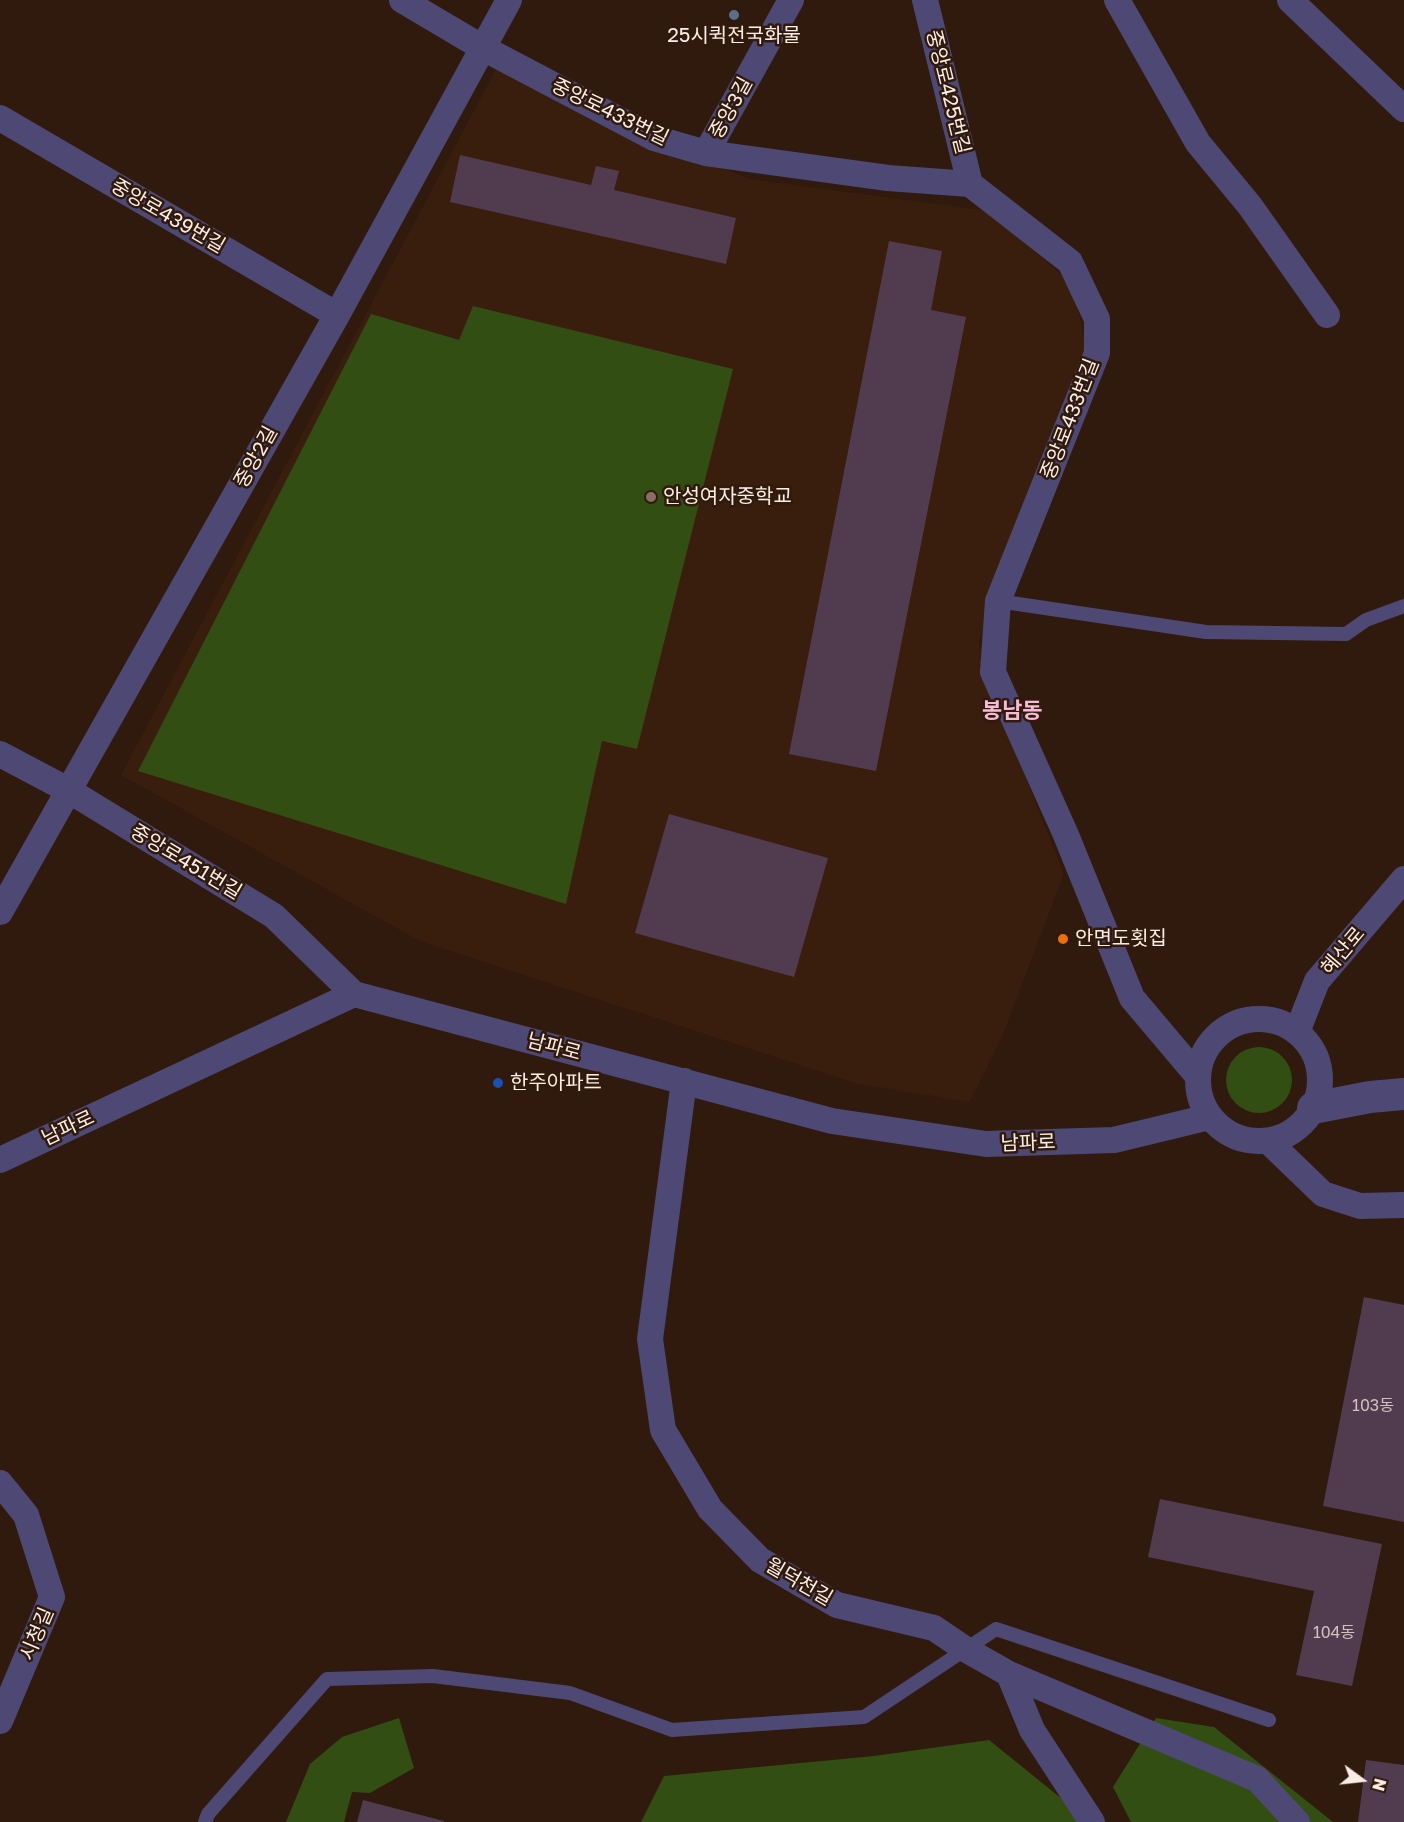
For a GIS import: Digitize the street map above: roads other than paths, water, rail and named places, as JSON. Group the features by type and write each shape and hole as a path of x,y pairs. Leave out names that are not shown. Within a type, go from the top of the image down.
{"street":[{"name":"중앙로433번길","path":"402,0 483,48 654,138 706,153 888,178 970,184 1070,262 1097,319 1097,352 998,601 993,672 1066,835 1132,998 1197,1075"},
{"name":"중앙2길","path":"0,912 337,315 509,0"},
{"name":"중앙3길","path":"706,153 791,0"},
{"name":"중앙로425번길","path":"925,0 970,184"},
{"path":"1117,0 1198,143 1250,206 1327,315"},
{"path":"1290,0 1404,109"},
{"name":"중앙로439번길","path":"0,118 337,315"},
{"name":"중앙로451번길","path":"0,754 68,790 274,916 354,994"},
{"name":"혜산로","path":"1297,1032 1317,981 1404,879"},
{"name":"남파로","path":"0,1160 354,994 832,1121 986,1144 1114,1140 1209,1117"},
{"path":"1262,1018 1280,1022 1297,1032 1317,1059 1319,1093 1313,1108 1302,1124 1287,1136 1268,1142 1251,1142 1235,1138 1221,1129 1209,1117 1202,1104 1197,1075 1201,1057 1211,1041 1226,1028 1243,1020 1262,1018"},
{"name":"월덕천길","path":"684,1081 650,1338 663,1430 710,1509 760,1560 837,1605 934,1628 965,1650 1010,1674 1257,1779 1297,1822"},
{"path":"1313,1108 1370,1097 1404,1094"},
{"path":"1268,1142 1323,1194 1360,1206 1404,1205"},
{"name":"시청길","path":"0,1483 26,1515 52,1597 0,1721"},
{"path":"1010,1674 1032,1730 1092,1822"}],"lane":[{"path":"998,601 1206,632 1346,634 1366,620 1404,606"},
{"path":"205,1822 208,1814 327,1679 433,1676 570,1693 672,1730 864,1717 996,1629 1269,1720"}],"place":[{"name":"25시퀵전국화물","path":"734,15"},
{"name":"안성여자중학교","path":"651,497"},
{"name":"안면도횟집","path":"1063,939"},
{"name":"한주아파트","path":"498,1083"}],"district":[{"name":"봉남동","path":"1012,711"}]}
